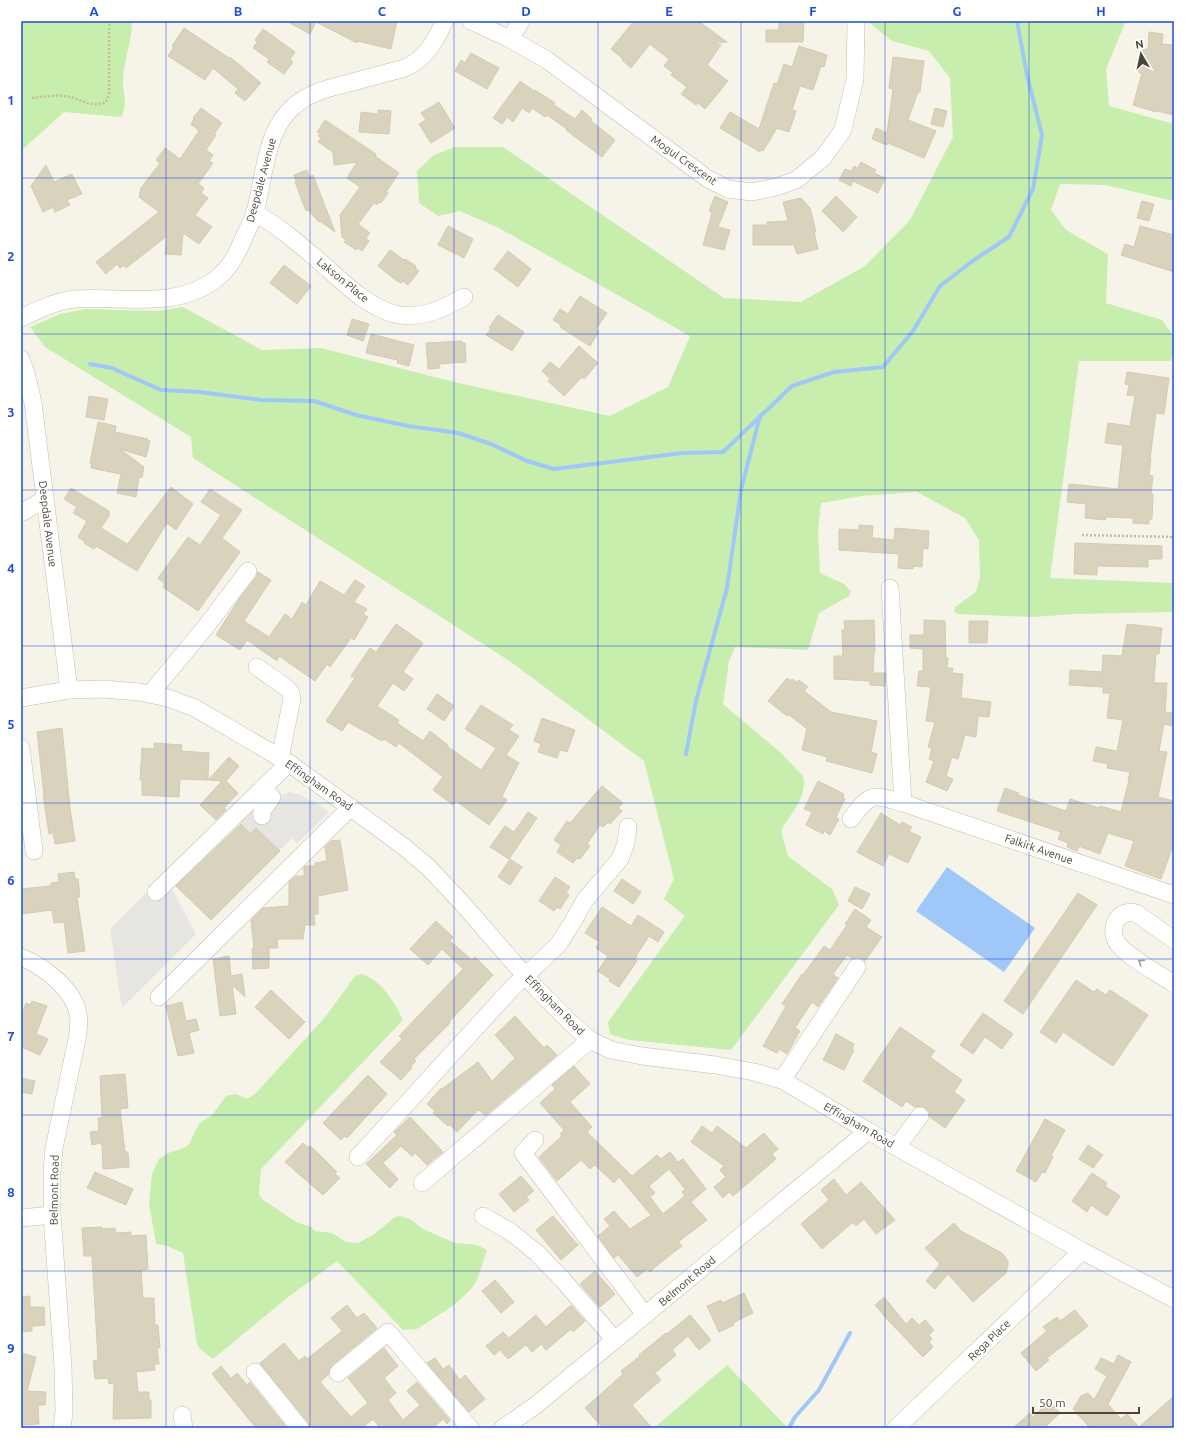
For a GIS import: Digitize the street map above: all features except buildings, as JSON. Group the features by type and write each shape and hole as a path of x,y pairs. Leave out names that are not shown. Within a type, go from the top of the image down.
{"street":[{"name":"Deepdale Avenue","path":"21,318 51,305 74,299 158,299 176,297 191,292 216,278 226,269 236,255 255,213 268,148 281,120 290,110 308,96 323,90 415,64 431,47 445,21"},
{"name":"Mogul Crescent","path":"471,21 510,39 547,60 708,180 728,189 752,192 776,187 796,180 823,158 843,130 855,79 856,21"},
{"path":"510,39 521,21"},
{"name":"Lakson Place","path":"255,213 275,225 358,294 378,308 395,314 415,316 433,312 464,298"},
{"name":"Deepdale Avenue","path":"21,359 33,403 69,690"},
{"path":"21,513 45,499"},
{"path":"150,694 204,629 248,571"},
{"path":"890,588 903,803"},
{"path":"156,892 285,760 292,699 291,693 288,689 257,668"},
{"name":"Effingham Road","path":"21,698 69,690 104,689 150,694 168,698 195,708 285,760 351,807 428,867 462,903 535,987 590,1040 611,1050 642,1056 715,1065 754,1072 782,1080 868,1131 1082,1251 1174,1299"},
{"path":"21,748 34,851"},
{"path":"262,816 262,810 272,797"},
{"name":"Falkirk Avenue","path":"851,819 863,803 869,799 881,797 903,803 1174,895"},
{"path":"159,997 351,807"},
{"path":"358,1157 512,988 558,945 585,900 620,859 626,843 628,827"},
{"path":"1174,940 1136,913 1124,913 1114,924 1114,934 1118,944 1136,959 1174,984"},
{"name":"Belmont Road","path":"21,957 31,961 65,988 73,1000 78,1013 79,1024 54,1148 52,1171 52,1215 63,1367 64,1412 62,1428"},
{"path":"782,1080 856,968"},
{"path":"422,1183 590,1040"},
{"path":"897,1147 920,1116"},
{"name":"Belmont Road","path":"503,1428 536,1406 868,1131"},
{"path":"535,1140 523,1153 645,1315"},
{"path":"21,1218 52,1215"},
{"path":"483,1216 511,1232 537,1253 615,1340"},
{"name":"Rega Place","path":"896,1428 1082,1251"},
{"path":"338,1373 388,1332 470,1428"},
{"path":"255,1372 300,1428"}],"path":[{"path":"32,98 65,96 90,104 101,104 106,102 109,93 109,27 111,21"},
{"path":"1082,535 1174,537"}],"green space":[{"path":"21,21 132,21 131,36 123,80 125,104 121,117 64,112 21,151"},
{"path":"867,21 1126,21 1106,69 1109,106 1174,124 1174,201 1105,185 1060,184 1051,210 1066,230 1108,254 1106,303 1162,320 1174,337 1174,354 1170,361 1079,361 1050,578 1174,583 1174,612 1075,614 1033,617 959,614 954,612 955,607 976,592 980,577 979,540 965,518 917,492 862,496 821,503 818,530 820,573 844,584 851,592 849,596 819,613 808,650 735,647 729,661 723,704 781,753 803,776 804,784 801,798 781,831 788,856 833,890 839,905 731,1050 629,1040 610,1034 608,1022 685,916 664,899 674,879 644,761 511,662 193,458 191,437 45,347 30,327 60,314 86,309 157,311 183,307 262,350 321,348 458,383 610,416 668,387 690,336 499,228 460,211 438,216 419,203 417,171 434,155 455,147 503,147 724,298 801,302 865,266 910,220 953,137 950,78 929,51 892,41"},
{"path":"361,974 375,981 381,986 396,1006 403,1020 261,1169 259,1194 262,1199 296,1222 311,1227 315,1231 332,1233 346,1242 358,1243 373,1235 395,1217 400,1216 410,1219 423,1229 455,1243 477,1245 487,1250 477,1280 471,1289 454,1305 417,1329 403,1330 337,1261 287,1298 213,1359 200,1349 197,1344 183,1253 167,1246 156,1244 149,1203 152,1174 159,1159 168,1153 184,1148 189,1144 199,1124 213,1114 226,1096 236,1094 247,1099 256,1093 326,1016 355,976"},
{"path":"727,1365 788,1428 654,1428"}],"shaded area":[{"path":"289,792 302,795 329,812 297,844 292,838 274,856 266,838 256,828 250,834 239,822 251,810 258,817 280,796"},
{"path":"172,889 196,934 122,1008 110,929 148,891 155,898"}],"water":[{"path":"947,867 1035,928 1004,972 916,911"}],"waterway":[{"path":"90,364 112,368 161,390 199,392 261,400 314,401 356,415 408,426 458,433 491,444 527,461 554,469 682,453 723,452 792,386 834,372 883,367 913,331 940,286 974,260 1009,237 1033,189 1042,135 1027,75 1017,21"},
{"path":"686,754 696,701 727,588 741,490 760,416"},
{"path":"789,1428 795,1417 819,1390 850,1333"}]}
